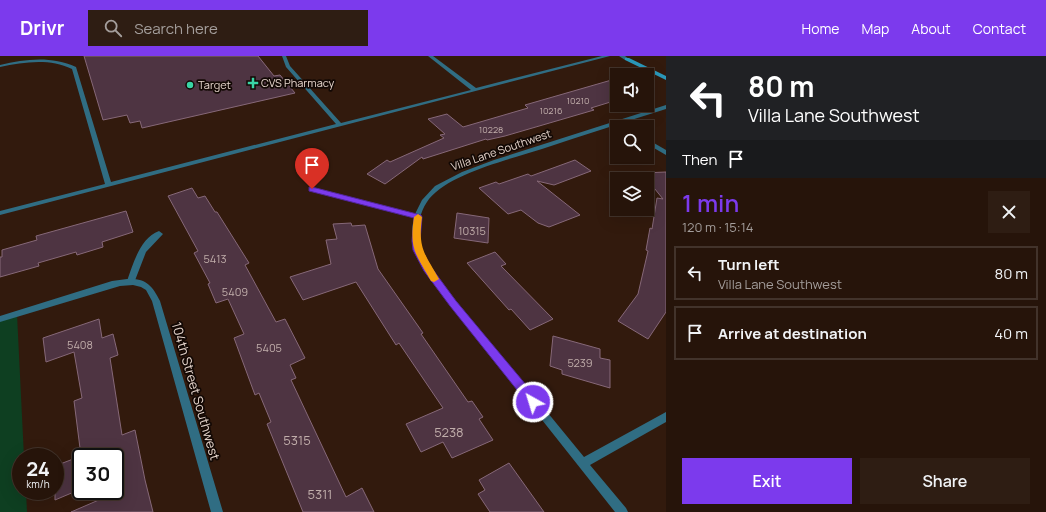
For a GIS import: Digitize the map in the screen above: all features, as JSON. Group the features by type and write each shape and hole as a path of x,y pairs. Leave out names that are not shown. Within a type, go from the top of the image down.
{"street":[{"path":"284,56 288,66 340,125"},
{"path":"430,56 475,90"},
{"path":"0,214 608,56"},
{"path":"621,56 666,78"},
{"path":"0,66 43,59 70,65 74,68 109,185"},
{"name":"Villa Lane Southwest","path":"626,120 666,107"},
{"name":"Villa Lane Southwest","path":"610,125 493,164 440,185 424,202 418,217 416,241 418,250 427,269 453,304 622,512"},
{"path":"654,145 666,153"},
{"path":"312,189 418,217"},
{"path":"0,319 112,284 136,282 141,252 147,243 159,234"},
{"name":"104th Street Southwest","path":"136,282 151,288 156,301 217,512"},
{"path":"582,463 666,417"}],"green space":[{"path":"17,314 24,448 12,448 12,500 26,500 27,512 0,512 0,319"}],"building":[{"name":"Target","path":"84,56 258,56 274,76 280,75 295,93 142,128 140,121 130,123 127,115 103,120"},
{"path":"610,80 610,102 591,108 594,110 505,136 486,139 423,159 422,157 385,184 367,174 387,160 390,162 444,138 440,135 445,134 428,119 447,114 463,127 528,108 525,105"},
{"path":"575,160 591,171 554,185 537,181 580,215 549,227 538,223 521,210 508,214 479,188 496,182 499,184 528,174 531,176"},
{"path":"654,172 666,172 666,312 648,339 618,321 638,294 648,251 646,250 650,228 652,229 657,198 663,199 654,188"},
{"path":"192,188 198,198 205,196 215,212 217,212 249,263 245,265 276,322 285,319 305,358 290,365 296,378 291,380 346,497 362,488 374,512 303,512 267,424 271,422 259,393 255,395 234,338 244,334 228,299 216,303 208,284 210,283 194,253 198,251 168,196"},
{"path":"126,211 133,232 102,242 103,247 77,255 76,252 38,263 39,266 0,277 0,257 2,257 2,250 37,240 36,236"},
{"path":"457,213 489,218 488,243 454,238"},
{"path":"351,223 352,226 365,225 378,269 423,333 421,334 468,402 472,401 483,417 479,419 493,440 452,458 443,442 421,452 406,424 443,408 399,343 396,345 356,282 303,300 290,277 331,264 326,240 337,239 333,224"},
{"path":"495,252 506,264 501,266 553,319 530,330 511,309 509,310 467,263"},
{"path":"99,319 102,338 113,334 118,355 110,358 122,435 135,430 153,512 71,512 99,500 124,500 124,448 80,448 74,401 82,398 74,352 46,362 43,338"},
{"path":"553,336 600,349 600,358 610,360 610,388 562,374 562,370 550,366"},
{"path":"72,459 72,493 64,496 64,463"},
{"path":"509,463 544,512 490,512 478,494 485,490 479,480"}],"slow traffic":[{"path":"418,217 416,225 416,241 418,250 427,269 434,279"}],"place":[{"name":"CVS Pharmacy","path":"253,83"},
{"name":"Target","path":"190,85"}],"route":[{"path":"312,189 418,217 416,225 416,241 418,250 427,269 453,304 533,402"}]}
